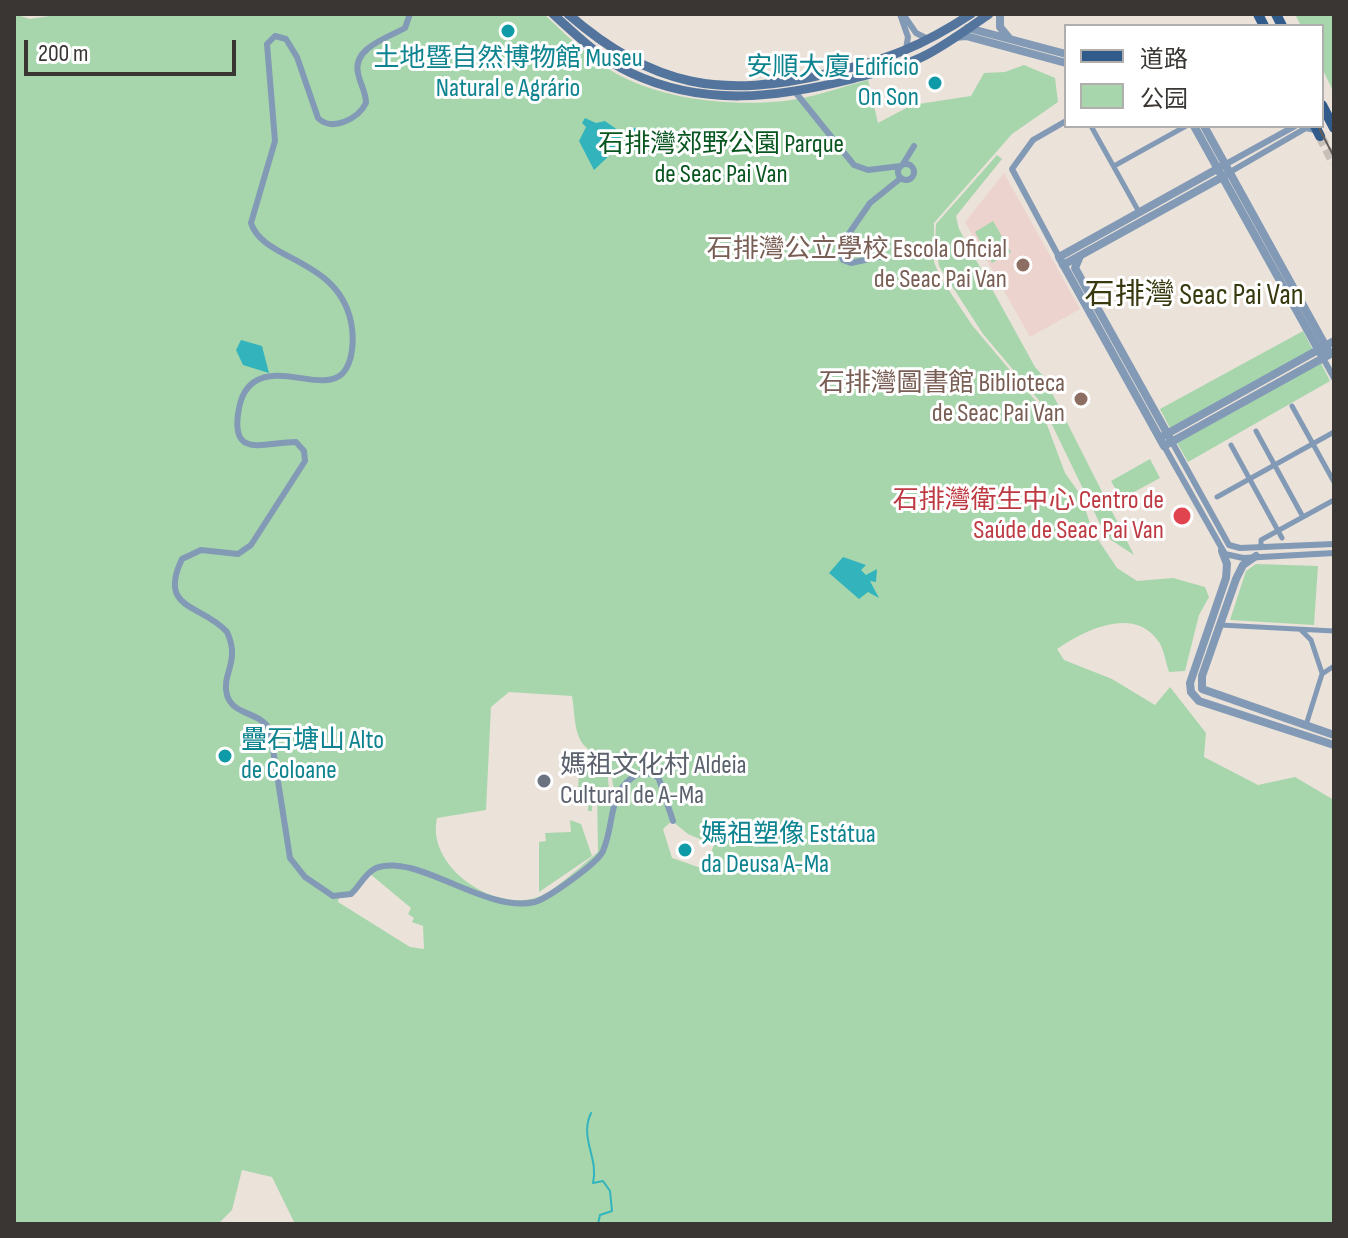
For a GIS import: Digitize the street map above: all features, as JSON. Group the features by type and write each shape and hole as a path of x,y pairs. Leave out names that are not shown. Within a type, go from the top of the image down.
{"main road":[{"path":"553,14 615,64 671,88 738,98 796,93 903,65 953,32 971,14"},
{"path":"568,14 600,42 642,66 693,82 721,86 773,85 901,54 934,38 968,28 989,14"},
{"path":"968,28 971,14"},
{"path":"1324,109 1334,128"}],"street":[{"path":"410,14 405,28 376,42 360,59 357,72 366,103 357,114 335,125 325,124 318,118 297,57 286,39 275,36 267,44 275,141 251,223 262,240 312,267 336,289 351,320 352,351 346,368 337,377 322,379 272,374 247,388 239,405 238,439 246,444 296,442 304,451 305,461 251,545 238,554 194,551 182,559 175,581 176,595 185,606 227,632 234,660 226,688 227,696 236,709 260,718 270,730 290,858 305,877 333,896 351,894 368,872 390,866 411,869 498,901 520,903 540,900 598,858 619,788 640,773 654,774 659,779 673,821"},
{"path":"901,14 909,42 901,54"},
{"path":"901,14 920,36 934,38"},
{"path":"1000,14 1000,27 1013,40"},
{"path":"968,28 977,39"},
{"path":"968,28 1064,53"},
{"path":"953,32 1064,62"},
{"path":"796,93 854,165 868,170 902,165 912,167 913,174 908,179 901,178"},
{"path":"1064,122 1033,140 1012,169 1061,261 1228,543 1259,552 1334,553"},
{"path":"1092,128 1139,212"},
{"path":"1114,166 1182,128"},
{"path":"1195,128 1224,170 1329,351 1334,378"},
{"path":"1205,128 1224,170"},
{"path":"1061,261 1080,256 1292,128"},
{"path":"1061,261 1139,212 1306,128 1317,131"},
{"path":"883,256 851,263 843,260 839,248 870,203 901,178 902,165 914,146"},
{"path":"1080,256 1075,268 1227,564 1226,578 1190,683 1191,692 1199,701 1334,745"},
{"path":"1165,440 1329,351"},
{"path":"1292,406 1334,482"},
{"path":"1256,431 1303,517"},
{"path":"1217,497 1334,432"},
{"path":"1231,445 1282,538"},
{"path":"1334,500 1261,540 1259,552 1241,568 1202,676 1202,689 1334,735"},
{"path":"1222,551 1234,558 1259,552 1334,544"},
{"path":"1219,625 1334,631"},
{"path":"1301,630 1311,640 1322,674 1306,726"},
{"path":"1322,674 1334,666"}],"shaded area":[{"name":"石排灣公立學校 Escola Oficial de Seac Pai Van","path":"1004,173 1080,309 1030,337 965,222"}],"green space":[{"name":"石排灣郊野公園 Parque de Seac Pai Van","path":"14,14 30,19 62,14 544,14 588,54 623,77 644,86 691,98 739,103 784,101 868,80 878,123 912,105 971,96 984,73 1005,72 1024,65 1055,78 1058,102 1012,134 934,223 934,262 940,277 972,325 1040,406 1065,473 1080,494 1093,532 1117,568 1137,581 1173,578 1205,587 1209,597 1199,615 1185,671 1169,672 1159,642 1149,631 1123,623 1109,624 1068,642 1057,649 1064,660 1112,679 1155,705 1170,687 1206,733 1204,757 1258,785 1295,777 1334,800 1334,1224 295,1224 272,1177 242,1170 232,1210 218,1224 14,1224","holes":["509,692 572,696 578,736 588,749 609,758 614,791 597,790 598,852 545,894 520,900 483,892 466,882 442,853 436,836 437,818 486,810 491,707","672,821 688,834 714,845 704,869 672,858 663,829","369,873 411,908 408,914 414,918 412,922 423,926 424,949 410,947 338,902 339,897 356,890"]},
{"path":"1295,14 1334,14 1334,93 1324,72 1324,24 1300,24"},
{"path":"997,155 1002,159 956,216 959,229 1035,367 1044,377 1134,555 1111,540 1100,524 1042,404 983,334 939,266 936,224"},
{"path":"993,221 1011,252 992,263 975,232"},
{"path":"1303,331 1313,350 1170,428 1160,409"},
{"path":"1321,363 1330,381 1188,462 1177,443"},
{"path":"1150,459 1160,478 1121,499 1111,481"},
{"path":"1256,564 1318,566 1314,625 1230,620 1246,571"},
{"path":"580,753 606,761 609,789 593,788 592,811 588,811 589,791 578,791"},
{"path":"570,820 581,824 592,856 539,892 539,842 546,841 545,833 571,832"}],"water":[{"path":"585,118 596,123 605,121 622,133 629,133 629,128 638,128 631,136 621,137 610,155 594,170 579,141 586,127 582,123"},
{"path":"241,340 262,346 269,373 243,365 236,350"},
{"path":"843,557 866,565 861,570 866,575 877,569 876,582 870,581 879,598 868,592 859,599 829,573"}],"waterway":[{"path":"591,1113 587,1131 594,1165 593,1183 603,1181 610,1191 612,1211 600,1215 598,1224"}],"tunnel":[{"path":"1320,136 1334,163"}],"tram line":[{"path":"1319,128 1334,157"}],"place":[{"name":"土地暨自然博物館 Museu Natural e Agrário","path":"508,31"},
{"name":"安順大廈 Edifício On Son","path":"935,83"},
{"name":"石排灣公立學校 Escola Oficial de Seac Pai Van","path":"1023,265"},
{"name":"石排灣圖書館 Biblioteca de Seac Pai Van","path":"1081,399"},
{"name":"石排灣衛生中心 Centro de Saúde de Seac Pai Van","path":"1182,516"},
{"name":"疊石塘山 Alto de Coloane","path":"225,756"},
{"name":"媽祖文化村 Aldeia Cultural de A-Ma","path":"544,781"},
{"name":"媽祖塑像 Estátua da Deusa A-Ma","path":"685,850"}],"district":[{"name":"石排灣 Seac Pai Van","path":"1194,296"}]}
